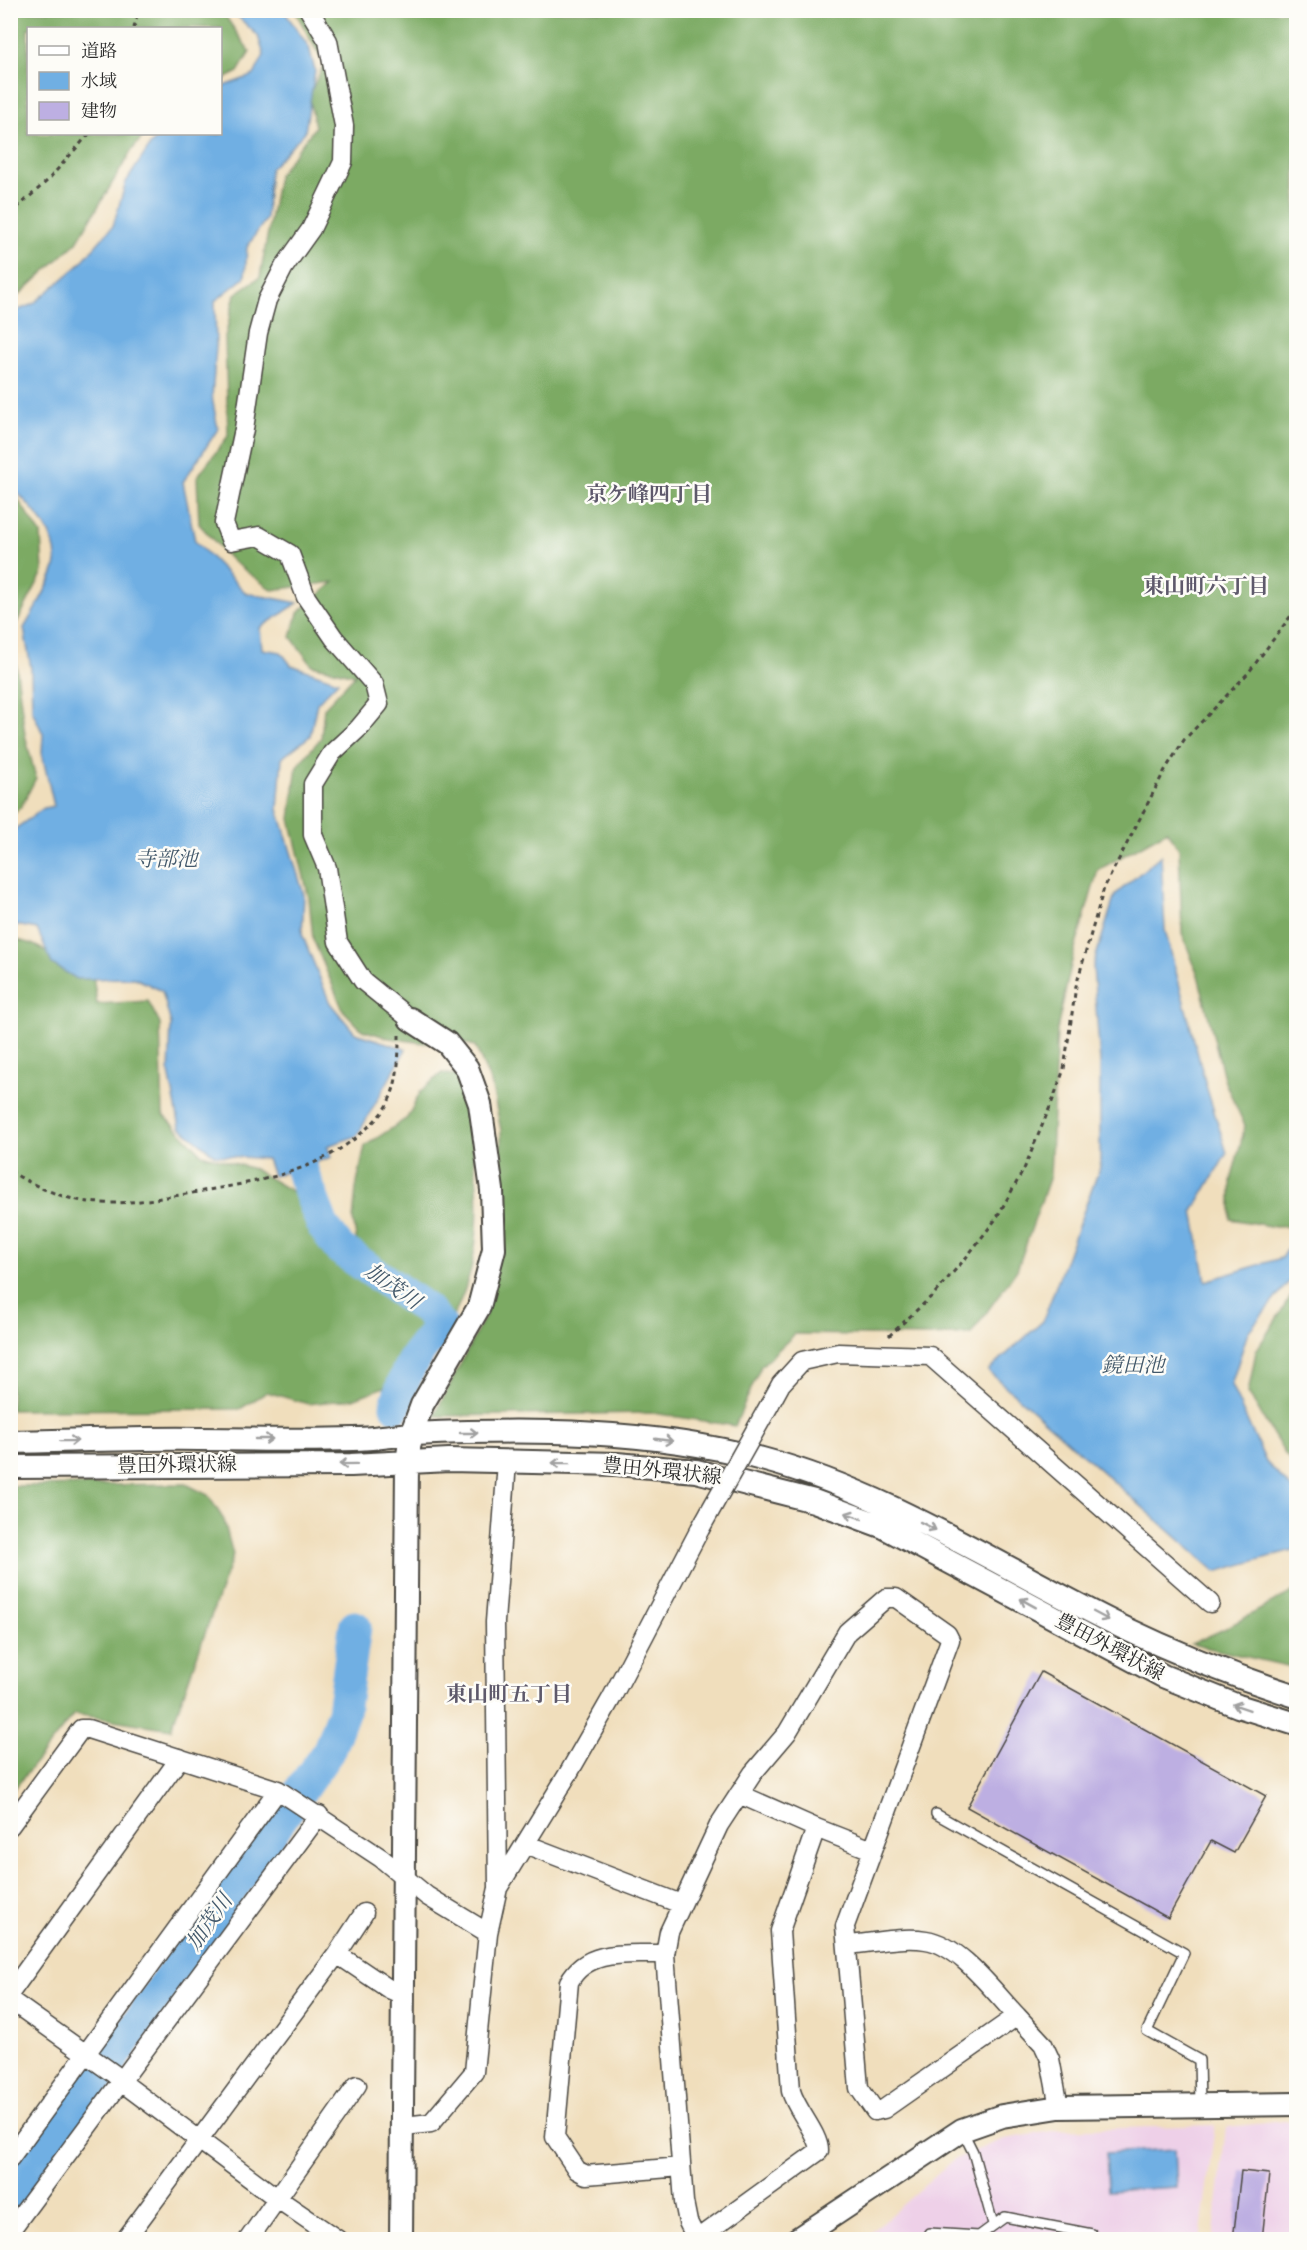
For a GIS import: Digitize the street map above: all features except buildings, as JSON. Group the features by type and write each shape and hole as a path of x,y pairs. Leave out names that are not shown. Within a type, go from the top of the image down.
{"street":[{"path":"309,10 328,41 344,126 343,162 311,228 284,267 267,300 258,333 244,429 224,523 231,540 259,536 290,554 306,597 334,638 374,684 379,704 359,728 332,753 313,784 313,835 327,867 338,942 363,981 410,1019 447,1043 467,1068 480,1104 492,1190 494,1249 479,1307 422,1405 411,1435 407,1462 404,2126 401,2240"},
{"path":"498,1888 611,1699 700,1529 781,1384 802,1361 838,1353 930,1356 1210,1603"},
{"name":"豊田外環状線","path":"10,1442 595,1434 699,1445 762,1459 826,1479 898,1511 1121,1626 1206,1665 1296,1696"},
{"name":"豊田外環状線","path":"10,1467 351,1465 449,1460 617,1464 696,1471 814,1501 884,1527 1163,1676 1238,1706 1296,1725"},
{"path":"404,2126 432,2123 474,2072 488,1933 498,1888 495,1622 507,1462"},
{"path":"816,1828 784,1916 780,1939 791,2091 799,2111 819,2144 819,2151 697,2239 688,2222 681,2167 665,1954 669,1932 719,1825 739,1794 787,1734 847,1632 886,1598 896,1598 947,1634 949,1646 849,1910 845,1926 859,2088 875,2111 884,2109 1017,2016"},
{"path":"10,1826 81,1729 279,1790 318,1814 405,1877 427,1896 488,1933"},
{"path":"10,1994 180,1758"},
{"path":"10,2158 90,2057 279,1790"},
{"path":"739,1794 872,1850"},
{"path":"10,2231 118,2078 318,1814"},
{"path":"525,1844 681,1904"},
{"path":"125,2240 337,1954 364,1913"},
{"path":"848,1945 924,1940 939,1943 955,1952 1043,2044 1050,2060 1059,2107"},
{"path":"337,1954 389,1989 403,1995"},
{"path":"665,1954 596,1957 573,1974 569,1982 555,2137 577,2170 586,2175 681,2167"},
{"path":"10,2000 200,2138 278,2199 338,2240"},
{"path":"248,2240 357,2085"},
{"path":"796,2240 962,2130 1002,2116 1059,2107 1296,2104"}],"lane":[{"path":"936,1814 1184,1953 1147,2031 1198,2061 1200,2104"},
{"path":"962,2130 973,2152 993,2224"},
{"path":"925,2240 929,2233 979,2236 1005,2217 1092,2234 1092,2240"}],"path":[{"path":"134,27 138,10"},
{"path":"10,214 47,181 88,135"},
{"path":"870,1353 934,1294 996,1219 1024,1169 1056,1091 1067,1048 1076,986 1104,888 1165,770 1184,740 1249,672 1296,609"},
{"path":"10,1171 30,1184 83,1201 135,1202 284,1176 334,1154 379,1116 398,1077 399,1033 410,1019"}],"shaded area":[{"path":"1296,2120 1296,2239 1213,2240 1226,2127"},
{"path":"1215,2125 1200,2239 871,2240 871,2232 955,2159 1004,2139 1059,2130"}],"green space":[{"path":"10,11 222,11 250,52 238,72 222,80 222,27 27,27 27,135 144,135 132,150 77,242 19,295 11,298"},
{"path":"295,11 1296,11 1296,1226 1275,1227 1231,1219 1231,1181 1245,1126 1225,1082 1198,975 1182,933 1179,849 1167,831 1098,870 1073,956 1057,1030 1050,1176 1017,1270 971,1334 929,1336 795,1334 761,1366 735,1426 653,1413 434,1416 485,1316 502,1238 501,1130 491,1083 475,1046 448,1039 424,1043 389,1038 362,1030 343,1010 313,939 309,898 290,819 297,766 321,738 324,708 355,675 312,665 291,637 298,613 334,582 272,590 232,561 199,524 197,477 228,436 225,337 235,294 260,277 278,175 315,127 309,96 324,64"},
{"path":"10,494 17,498 41,534 43,572 12,632 25,735 36,778 21,807 11,815"},
{"path":"10,938 32,944 93,975 97,1004 148,1001 160,1024 163,1114 202,1154 254,1169 293,1192 329,1253 363,1283 431,1327 387,1386 353,1399 308,1404 267,1392 240,1409 11,1410"},
{"path":"442,1073 458,1076 476,1169 478,1201 477,1232 472,1263 464,1293 450,1322 359,1254 353,1220 356,1188 365,1146 407,1118 421,1091"},
{"path":"1296,1288 1296,1466 1285,1454 1248,1393 1256,1351"},
{"path":"186,1484 208,1495 224,1520 233,1555 171,1729 74,1714 11,1793 11,1486"},
{"path":"1296,1590 1296,1668 1191,1644 1224,1629"}],"water":[{"name":"寺部池","path":"232,11 284,11 309,47 315,71 305,132 270,169 266,219 247,247 245,277 215,301 216,348 212,397 218,429 183,482 195,541 246,593 298,603 260,628 262,649 281,652 291,665 338,681 317,703 310,736 282,758 278,809 304,895 302,934 330,1003 355,1033 406,1049 357,1136 327,1146 332,1157 273,1176 267,1159 215,1155 180,1127 169,1073 171,1024 162,991 135,978 77,979 52,964 37,929 10,924 11,832 44,808 54,806 42,754 43,734 32,710 31,669 24,628 48,585 56,561 52,539 41,519 11,486 11,313 33,304 78,266 113,226 126,182 151,144 163,135 222,135 222,87 254,75 264,55 258,36"},
{"name":"鏡田池","path":"1161,855 1165,930 1207,1089 1227,1153 1193,1211 1206,1281 1281,1258 1296,1235 1296,1273 1248,1332 1231,1385 1266,1462 1296,1493 1296,1549 1216,1572 988,1371 1043,1321 1100,1167 1100,1063 1093,966 1115,895"},
{"path":"1175,2149 1177,2187 1108,2191 1106,2153"}],"waterway":[{"name":"加茂川","path":"300,1166 323,1226 339,1248 427,1310 441,1326 423,1346 412,1363 396,1406"},
{"name":"加茂川","path":"10,2194 114,2057 329,1750 343,1712 355,1627"}],"district":[{"name":"京ケ峰四丁目","path":"649,494"},
{"name":"東山町六丁目","path":"1206,586"},
{"name":"東山町五丁目","path":"509,1694"}]}
